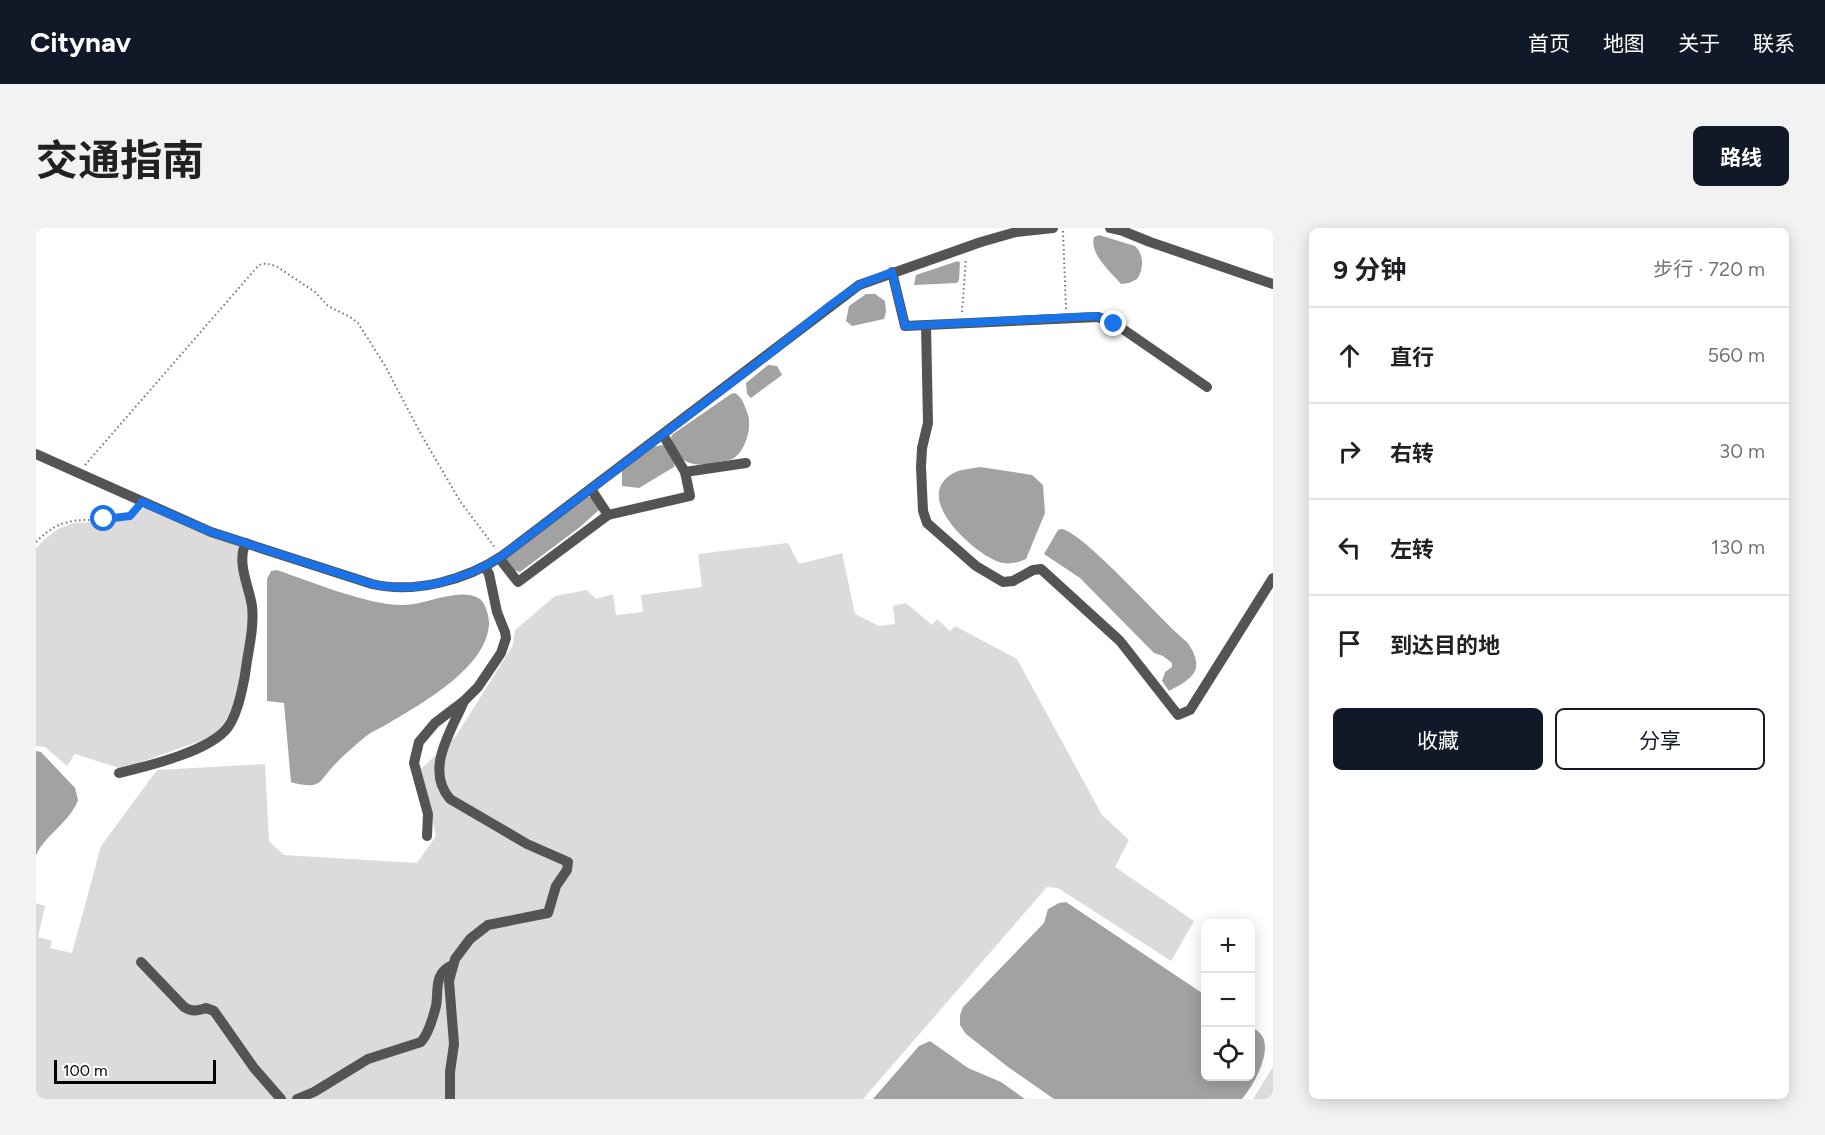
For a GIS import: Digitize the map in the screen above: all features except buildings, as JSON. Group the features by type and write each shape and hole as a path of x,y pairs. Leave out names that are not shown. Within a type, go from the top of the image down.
{"street":[{"path":"36,454 211,532 383,587 418,586 474,573 500,557 859,285 967,246 1016,232 1053,228"},
{"path":"1110,228 1273,284"},
{"path":"892,272 905,326 1094,316 1109,320 1207,387"},
{"path":"926,325 928,423 922,448 921,467 923,511 927,523 976,566 1004,582 1013,581 1033,570 1041,569 1120,641 1178,716 1190,710 1273,578"},
{"path":"500,557 518,582 608,515 690,496 685,472 663,435"},
{"path":"685,472 746,463"},
{"path":"591,489 608,515"},
{"path":"119,773 159,764 215,740 229,726 244,686 253,622 252,606 241,558 246,543"},
{"path":"427,836 428,814 414,764 416,754 424,735 435,723 478,687 501,653 506,638 497,612 489,574 485,567"},
{"path":"450,1099 450,1072 454,1044 449,981 453,964 470,939 488,925 548,913 556,886 567,870 568,861 527,844 450,799 446,794 439,777 442,752 464,700"},
{"path":"141,962 184,1007 198,1012 206,1008 214,1011 254,1068 281,1099"},
{"path":"297,1099 314,1092 368,1059 421,1042 427,1035 436,1005 438,980 443,972 453,964"}],"path":[{"path":"1063,228 1066,318"},
{"path":"962,323 962,293 967,246"},
{"path":"77,474 258,266 270,264 315,292 328,306 357,323 384,364 460,501 500,557"},
{"path":"36,542 62,523 124,517 133,514 142,502"}],"shaded area":[{"path":"1099,235 1135,246 1138,249 1142,262 1137,279 1121,284 1107,268 1098,256 1093,243 1094,237"},
{"path":"958,261 960,263 957,283 914,285 916,275"},
{"path":"866,294 875,294 885,301 884,319 852,326 846,321 849,306"},
{"path":"768,365 777,366 782,375 751,398 747,394 746,383"},
{"path":"735,393 744,404 749,417 749,430 738,454 730,460 699,465 681,458 673,446 671,437 673,434"},
{"path":"665,446 675,463 674,467 639,488 622,486 622,471 653,447"},
{"path":"980,467 1032,475 1043,485 1045,513 1026,559 1005,563 989,557 964,538 944,512 939,499 940,487 949,476 956,472"},
{"path":"591,497 600,509 580,527 520,572 514,570 505,561 507,558"},
{"path":"145,507 240,544 247,593 248,623 241,677 236,695 223,726 214,736 122,769 75,754 67,766 45,747 36,746 36,548 58,529 74,523 129,520"},
{"path":"1058,530 1072,533 1104,560 1187,642 1196,659 1196,666 1191,677 1169,691 1162,681 1165,672 1172,667 1172,663 1154,653 1080,578 1044,554"},
{"path":"788,543 799,564 842,553 855,614 879,626 895,624 893,606 906,603 932,625 937,619 950,631 955,626 1017,659 1102,815 1129,840 1115,867 1194,921 1171,961 1058,888 1047,887 863,1099 36,1099 36,903 45,906 38,937 52,941 50,948 72,953 101,846 157,770 265,764 269,841 284,855 417,863 436,836 421,769 456,736 513,645 515,630 555,596 587,590 596,599 613,594 616,615 643,612 641,595 702,587 698,554"},
{"path":"277,570 341,592 390,604 413,604 463,594 472,596 480,599 487,611 489,624 486,640 477,655 451,682 419,705 368,735 320,782 302,785 291,782 284,703 267,701 267,579 271,571"},
{"path":"36,751 41,752 75,788 78,800 69,815 36,855"},
{"path":"1066,902 1201,992 1201,1081 1254,1081 1242,1099 1054,1099 966,1034 960,1025 963,1007 1044,923 1048,909"},
{"path":"1255,1030 1264,1040 1262,1063 1255,1079"},
{"path":"930,1041 968,1068 1001,1082 1025,1099 873,1099 919,1046"},
{"path":"1273,1067 1273,1099 1253,1099"}],"route":[{"path":"104,519 130,516 142,502 211,532 372,584 383,587 424,585 474,573 502,556 832,304 865,282 892,272 905,326 1094,316 1109,320 1114,324"}]}
